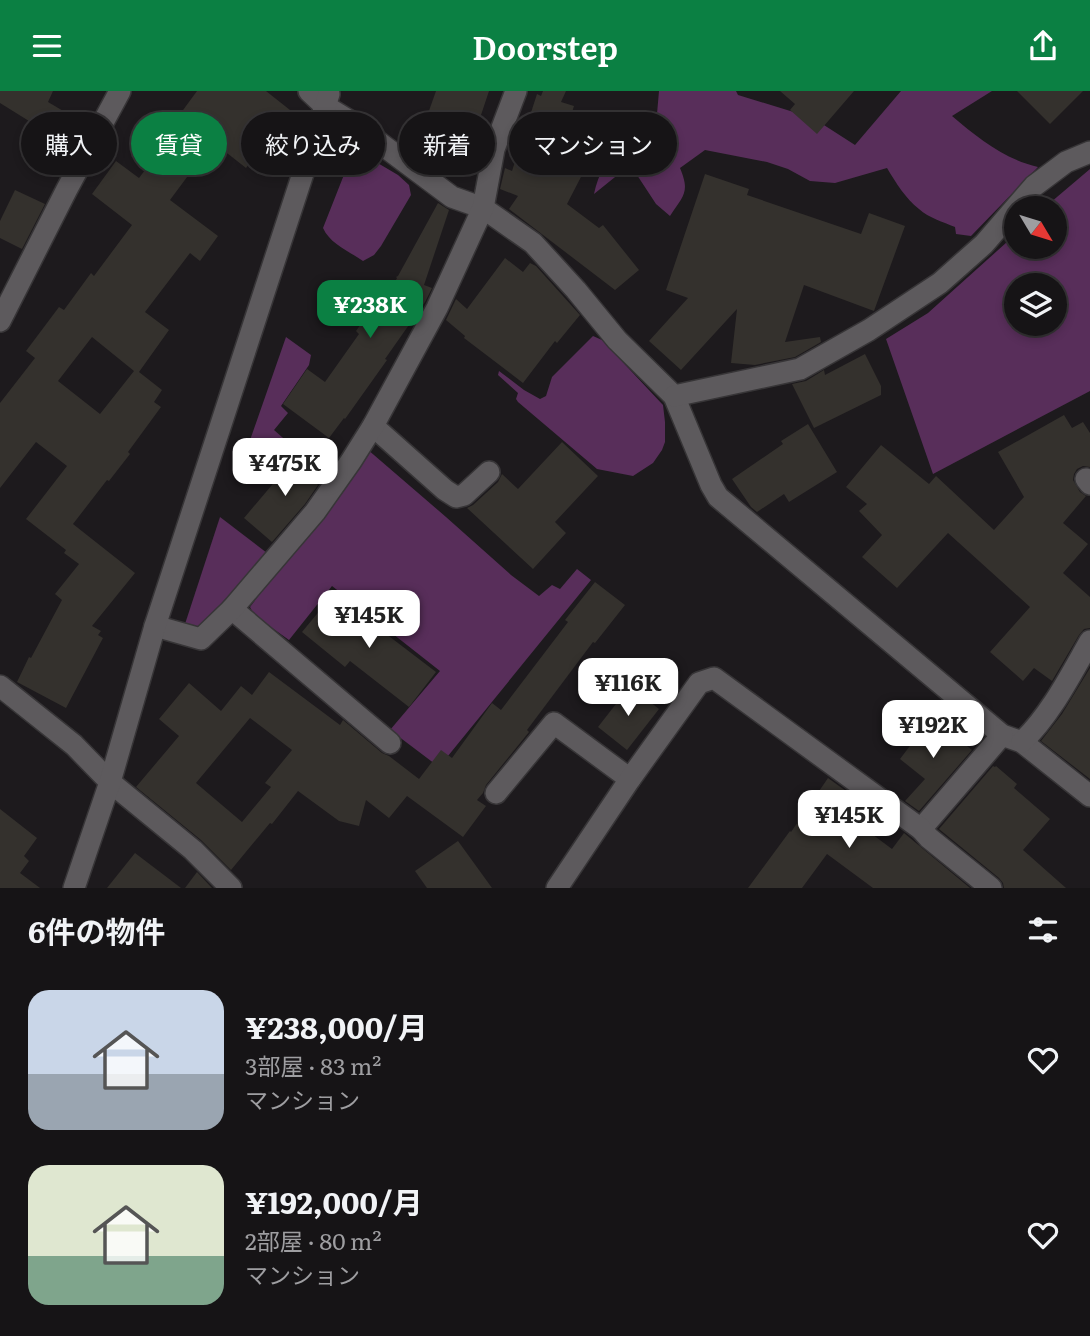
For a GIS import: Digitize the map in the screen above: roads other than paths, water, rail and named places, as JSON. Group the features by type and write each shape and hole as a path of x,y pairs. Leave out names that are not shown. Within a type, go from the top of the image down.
{"street":[{"path":"0,321 120,91"},
{"path":"309,91 328,98 353,123 452,197 483,208 533,243 617,340 674,396 718,497 1012,738 1090,796"},
{"path":"155,626 201,639 232,610 315,512 351,461 437,308 483,208 494,149 516,91"},
{"path":"74,888 110,782 155,626 328,98"},
{"path":"674,396 800,369 870,330 940,283 984,244 1034,186 1066,162 1090,152"},
{"path":"373,426 445,490 456,496 464,495 489,472"},
{"path":"232,610 390,743"},
{"path":"921,829 1012,738 1036,728 1090,641"},
{"path":"557,888 699,683 714,678 921,829 991,888"},
{"path":"0,686 74,745 110,782 193,850 231,888"},
{"path":"496,793 554,723 630,779"}]}
